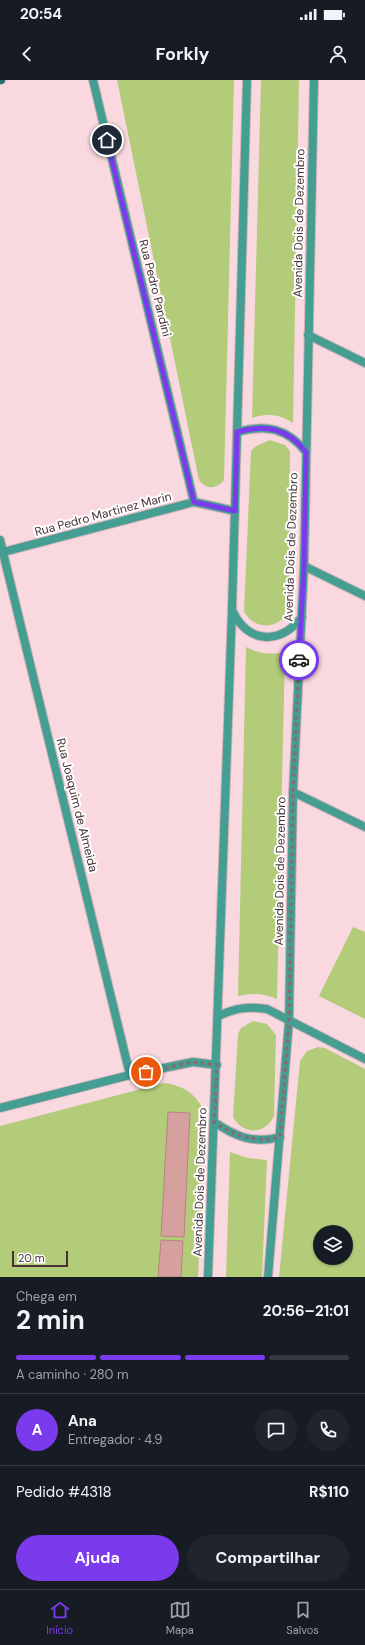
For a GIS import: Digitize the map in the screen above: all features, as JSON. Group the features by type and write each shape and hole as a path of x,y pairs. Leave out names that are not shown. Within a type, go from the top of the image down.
{"street":[{"name":"Rua Pedro Pandini","path":"93,80 194,502"},
{"name":"Avenida Dois de Dezembro","path":"208,1277 217,1065 232,610 247,80"},
{"name":"Avenida Dois de Dezembro","path":"268,1277 289,1021 293,792 304,566 314,80"},
{"path":"308,335 365,363"},
{"path":"237,432 254,428 271,428 287,434 306,452"},
{"name":"Rua Pedro Martinez Marin","path":"2,552 194,502 235,511"},
{"name":"Rua Joaquim de Almeida","path":"0,540 130,1075"},
{"path":"304,566 365,596"},
{"path":"232,610 237,622 246,630 258,636 270,637 283,634 294,628 302,617"},
{"path":"293,792 365,827"},
{"path":"218,1016 233,1009 250,1006 267,1009 365,1059"},
{"path":"0,1108 130,1075 192,1062 217,1065"},
{"path":"214,1122 231,1134 250,1139 270,1140 280,1137"}],"green space":[{"path":"117,80 234,80 224,480 215,487 208,487 199,480"},
{"path":"261,80 299,80 293,423 273,415 263,415 252,418"},
{"path":"270,440 285,445 290,451 289,612 278,622 266,626 254,622 244,612 251,451 256,446"},
{"path":"246,647 265,653 285,652 277,999 258,994 238,996"},
{"path":"353,927 365,932 365,1019 319,996"},
{"path":"253,1021 267,1024 276,1035 274,1116 265,1127 248,1130 237,1123 233,1117 238,1034 241,1028"},
{"path":"318,1047 325,1048 365,1069 365,1277 279,1277 300,1061 307,1051"},
{"path":"164,1083 178,1086 189,1092 198,1101 206,1114 198,1277 0,1277 0,1126"},
{"path":"230,1152 248,1158 267,1160 262,1277 226,1277"}],"building":[{"path":"168,1112 190,1113 184,1237 161,1236"},
{"path":"161,1240 183,1241 181,1277 158,1277"}],"way so far":[{"path":"146,1072 192,1062 217,1065 214,1122 231,1134 250,1139 270,1140 280,1137 289,1021 293,792 299,660"}],"route":[{"path":"107,140 194,502 235,511 237,432 254,428 271,428 287,434 301,445 306,452 304,566 299,660"}]}
